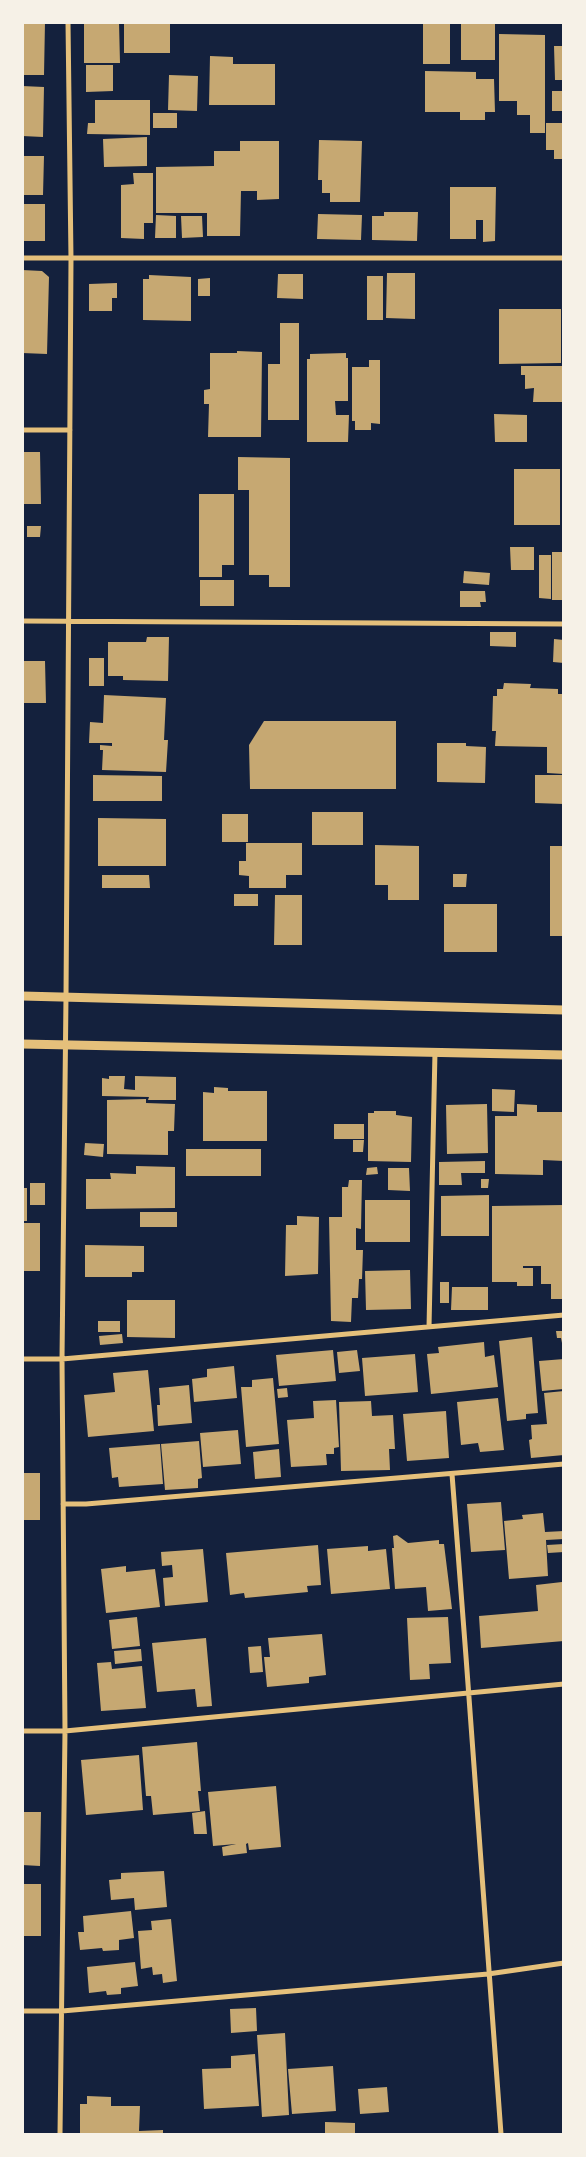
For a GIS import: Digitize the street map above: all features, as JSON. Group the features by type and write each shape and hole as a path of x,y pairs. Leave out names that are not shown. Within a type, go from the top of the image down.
{"street":[{"path":"60,2134 65,1731 62,1359 71,259 68,22"},
{"path":"22,258 564,258"},
{"path":"22,430 70,430"},
{"path":"22,622 564,624"},
{"path":"22,996 564,1010"},
{"path":"22,1044 564,1055"},
{"path":"429,1327 435,1052"},
{"path":"22,1359 62,1359 564,1315"},
{"path":"62,1504 86,1504 564,1464"},
{"path":"452,1474 470,1693 488,1974 501,2134"},
{"path":"22,1731 65,1731 564,1684"},
{"path":"22,2011 62,2011 488,1974 564,1963"}],"building":[{"path":"22,22 45,22 44,75 22,75"},
{"path":"84,22 119,22 120,63 84,63"},
{"path":"124,22 170,22 170,53 124,53"},
{"path":"423,22 450,22 450,64 423,64"},
{"path":"461,22 495,22 495,60 461,60"},
{"path":"499,34 545,35 545,133 530,133 530,115 517,115 517,101 499,101"},
{"path":"554,46 564,46 564,80 555,80"},
{"path":"210,56 233,57 233,64 275,64 275,105 209,105"},
{"path":"86,65 113,65 113,91 86,92"},
{"path":"425,71 476,72 476,79 494,79 495,112 485,112 485,120 460,120 460,112 425,112"},
{"path":"169,75 198,76 197,111 168,110"},
{"path":"22,86 44,87 43,137 22,136"},
{"path":"552,91 564,91 564,111 552,111"},
{"path":"95,100 150,100 150,135 87,134 88,123 95,123"},
{"path":"153,113 177,113 177,128 153,128"},
{"path":"546,123 564,123 564,159 554,159 554,150 546,150"},
{"path":"147,137 147,166 104,167 103,139"},
{"path":"319,140 362,141 360,202 330,202 330,193 322,193 322,180 318,180"},
{"path":"240,141 279,141 279,199 257,200 257,191 241,191 240,236 207,236 207,213 156,213 156,167 214,166 214,151 240,151"},
{"path":"22,156 44,156 43,195 22,195"},
{"path":"133,173 153,173 153,223 144,223 144,239 121,238 121,185 134,184"},
{"path":"450,187 496,187 495,241 483,242 483,220 476,220 476,239 450,239"},
{"path":"22,204 45,204 45,241 22,241"},
{"path":"384,212 418,212 417,241 372,240 372,216 384,216"},
{"path":"318,214 362,215 361,240 317,239"},
{"path":"156,215 176,216 176,238 155,238"},
{"path":"181,216 202,216 203,237 182,238"},
{"path":"22,270 42,271 49,277 47,354 22,353"},
{"path":"387,273 415,273 415,319 386,318"},
{"path":"278,274 303,274 303,299 277,298"},
{"path":"149,275 191,277 191,321 143,320 143,279 149,279"},
{"path":"367,276 383,276 383,320 367,320"},
{"path":"210,278 210,296 198,296 198,279"},
{"path":"117,283 117,298 112,298 112,311 89,311 89,284"},
{"path":"499,309 561,309 561,363 499,364"},
{"path":"280,323 299,323 299,420 268,420 268,364 280,364"},
{"path":"237,351 262,352 261,437 208,437 209,404 204,404 204,390 210,389 210,353 237,353"},
{"path":"346,353 346,358 348,358 348,401 335,401 336,415 349,415 348,442 307,442 307,359 310,359 310,354"},
{"path":"369,360 380,360 380,424 371,423 371,430 355,430 355,421 352,421 352,367 369,367"},
{"path":"521,366 564,366 564,402 533,402 534,388 525,389 525,375 521,375"},
{"path":"494,414 527,415 527,442 495,442"},
{"path":"22,452 40,452 41,504 22,504"},
{"path":"238,457 290,458 290,587 269,587 269,575 249,575 249,490 238,490"},
{"path":"514,469 560,469 560,525 514,525"},
{"path":"199,494 234,494 234,565 222,565 222,577 199,577"},
{"path":"27,526 41,526 40,537 27,537"},
{"path":"510,547 534,547 534,570 511,570"},
{"path":"552,552 564,552 564,600 552,600"},
{"path":"539,555 551,555 551,599 539,598"},
{"path":"464,571 490,573 489,585 463,583"},
{"path":"200,580 234,580 234,606 200,606"},
{"path":"460,591 485,591 486,602 480,602 481,607 460,607"},
{"path":"490,632 516,632 516,647 490,646"},
{"path":"147,637 169,637 168,681 123,680 123,676 108,676 108,642 146,642"},
{"path":"554,639 564,640 564,663 553,662"},
{"path":"89,658 104,658 104,686 89,686"},
{"path":"22,661 45,661 46,703 22,703"},
{"path":"504,683 531,684 530,688 558,689 558,694 564,694 564,774 547,773 547,747 495,746 496,731 492,731 493,696 497,696 497,689 503,689"},
{"path":"104,695 166,698 164,740 168,740 166,772 102,770 103,750 100,750 100,745 112,746 112,743 89,743 90,722 103,723"},
{"path":"264,721 396,721 396,789 250,789 249,745"},
{"path":"437,743 466,743 466,746 486,747 485,783 437,782"},
{"path":"93,775 162,776 162,801 93,801"},
{"path":"535,775 564,775 564,804 535,803"},
{"path":"312,812 363,812 363,845 312,845"},
{"path":"222,814 248,814 248,842 222,842"},
{"path":"98,818 166,819 166,866 98,866"},
{"path":"246,843 302,843 302,875 286,875 286,888 249,888 249,876 239,875 239,861 246,861"},
{"path":"375,845 419,846 419,900 388,900 388,885 375,885"},
{"path":"550,846 564,846 564,936 550,936"},
{"path":"453,874 467,874 466,887 453,887"},
{"path":"102,875 149,875 150,888 102,888"},
{"path":"234,894 258,894 258,906 234,906"},
{"path":"275,895 302,895 302,945 274,945"},
{"path":"444,904 497,904 497,952 444,952"},
{"path":"109,1076 125,1076 124,1089 135,1090 135,1076 176,1077 176,1100 148,1100 149,1097 102,1096 102,1078 109,1079"},
{"path":"214,1087 228,1088 228,1091 267,1091 267,1141 203,1141 203,1092 214,1093"},
{"path":"492,1089 515,1090 514,1112 492,1111"},
{"path":"146,1099 146,1103 175,1104 174,1131 168,1131 168,1155 107,1154 107,1100"},
{"path":"487,1104 488,1153 447,1154 446,1105"},
{"path":"517,1104 537,1105 537,1112 564,1112 564,1161 543,1160 543,1175 495,1174 495,1116 517,1116"},
{"path":"374,1111 396,1111 396,1115 412,1117 411,1162 368,1161 368,1113 374,1113"},
{"path":"334,1124 364,1124 364,1139 334,1139"},
{"path":"353,1140 364,1140 363,1152 353,1152"},
{"path":"85,1143 104,1144 103,1157 84,1155"},
{"path":"186,1149 261,1149 261,1176 186,1176"},
{"path":"485,1161 485,1173 461,1173 462,1185 439,1185 439,1162"},
{"path":"136,1166 175,1167 175,1208 86,1209 86,1179 111,1179 110,1173 136,1174"},
{"path":"377,1167 378,1174 366,1175 367,1168"},
{"path":"388,1168 409,1168 410,1191 388,1190"},
{"path":"481,1179 489,1179 488,1188 481,1188"},
{"path":"349,1180 362,1180 361,1229 356,1228 356,1250 363,1250 362,1279 359,1279 358,1298 352,1298 351,1322 331,1321 329,1217 342,1217 342,1187 348,1187"},
{"path":"30,1183 45,1183 45,1205 30,1205"},
{"path":"22,1188 27,1188 27,1221 22,1221"},
{"path":"489,1195 489,1236 441,1236 441,1196"},
{"path":"365,1200 410,1200 410,1242 365,1242"},
{"path":"564,1205 564,1299 551,1299 551,1284 541,1284 541,1266 523,1266 523,1268 533,1268 533,1286 517,1286 517,1282 492,1282 492,1206"},
{"path":"140,1212 177,1212 177,1227 140,1227"},
{"path":"297,1216 319,1217 318,1274 285,1276 286,1225 297,1225"},
{"path":"23,1223 40,1223 40,1271 22,1271"},
{"path":"85,1245 144,1246 144,1272 132,1272 132,1277 85,1277"},
{"path":"410,1270 411,1309 366,1310 365,1271"},
{"path":"440,1282 449,1282 449,1303 440,1303"},
{"path":"452,1287 488,1287 488,1310 451,1310"},
{"path":"127,1300 175,1300 175,1338 127,1337"},
{"path":"98,1321 120,1321 120,1332 98,1332"},
{"path":"556,1331 564,1331 564,1353 561,1338 557,1338"},
{"path":"122,1334 123,1343 100,1345 99,1336"},
{"path":"532,1337 538,1413 526,1414 526,1419 507,1421 499,1341"},
{"path":"484,1342 485,1357 494,1355 498,1387 431,1394 427,1354 439,1353 438,1347"},
{"path":"333,1350 336,1381 279,1386 276,1355"},
{"path":"357,1350 360,1371 339,1373 337,1352"},
{"path":"415,1354 418,1392 365,1396 362,1358"},
{"path":"564,1359 564,1389 542,1391 539,1361"},
{"path":"234,1366 237,1398 194,1402 192,1379 207,1377 207,1369"},
{"path":"148,1370 154,1431 88,1437 84,1395 115,1392 113,1373"},
{"path":"273,1378 279,1444 246,1447 241,1387 252,1387 252,1380"},
{"path":"189,1385 192,1423 158,1426 157,1405 160,1405 159,1388"},
{"path":"287,1388 288,1397 278,1398 277,1389"},
{"path":"564,1391 564,1455 531,1458 529,1440 532,1439 531,1425 547,1424 544,1393"},
{"path":"498,1398 504,1450 480,1452 478,1443 461,1445 457,1402"},
{"path":"336,1400 339,1447 334,1448 334,1454 326,1454 327,1465 291,1467 287,1420 314,1418 313,1401"},
{"path":"371,1401 372,1416 393,1415 395,1449 389,1449 390,1470 341,1471 339,1402"},
{"path":"446,1411 449,1458 407,1461 403,1414"},
{"path":"238,1430 241,1464 203,1467 200,1433"},
{"path":"199,1441 202,1478 198,1479 198,1488 165,1490 161,1444"},
{"path":"160,1444 163,1484 119,1487 118,1477 112,1478 109,1448"},
{"path":"279,1449 281,1477 255,1479 253,1452"},
{"path":"22,1473 40,1473 40,1520 22,1520"},
{"path":"501,1502 505,1550 471,1552 467,1504"},
{"path":"543,1513 545,1532 564,1531 564,1539 546,1540 548,1576 509,1579 504,1521 523,1519 522,1515"},
{"path":"397,1535 408,1543 439,1540 439,1544 444,1544 452,1609 428,1611 426,1587 395,1589 392,1548 394,1548 393,1536"},
{"path":"564,1544 564,1552 548,1553 547,1545"},
{"path":"318,1545 321,1585 307,1586 308,1592 245,1598 244,1593 230,1595 226,1553"},
{"path":"368,1546 368,1551 386,1549 390,1589 331,1594 327,1549"},
{"path":"203,1549 208,1602 165,1606 163,1578 173,1577 172,1565 162,1566 161,1552"},
{"path":"126,1566 126,1572 155,1569 160,1607 106,1613 101,1569"},
{"path":"562,1582 564,1641 481,1648 479,1616 538,1611 536,1585"},
{"path":"137,1617 140,1646 112,1649 109,1620"},
{"path":"448,1617 451,1663 429,1664 430,1679 410,1680 407,1618"},
{"path":"322,1634 326,1675 309,1677 309,1683 267,1687 264,1657 270,1657 268,1638"},
{"path":"206,1638 212,1706 197,1707 195,1689 157,1692 152,1643"},
{"path":"261,1646 263,1672 250,1673 248,1647"},
{"path":"141,1649 142,1661 115,1664 114,1651"},
{"path":"111,1662 112,1669 142,1666 146,1708 101,1711 97,1663"},
{"path":"197,1742 201,1791 198,1791 200,1811 153,1815 151,1796 146,1796 142,1747"},
{"path":"139,1755 143,1810 86,1815 81,1760"},
{"path":"276,1786 281,1847 249,1850 248,1843 246,1844 247,1853 223,1856 222,1847 236,1844 213,1846 208,1792"},
{"path":"205,1811 207,1834 194,1834 192,1813"},
{"path":"22,1812 41,1812 40,1866 22,1865"},
{"path":"164,1871 167,1907 135,1910 134,1898 111,1900 109,1880 121,1879 121,1873"},
{"path":"22,1884 41,1884 41,1936 22,1936"},
{"path":"131,1911 134,1938 119,1940 119,1950 103,1951 102,1948 80,1950 78,1932 84,1932 83,1916"},
{"path":"171,1919 177,1981 163,1983 162,1974 153,1975 152,1967 141,1969 138,1931 152,1930 151,1921"},
{"path":"135,1962 138,1986 121,1988 121,1994 107,1995 106,1991 89,1993 87,1967"},
{"path":"256,2008 257,2031 231,2033 230,2009"},
{"path":"285,2033 289,2115 262,2117 257,2035"},
{"path":"255,2054 259,2106 204,2109 202,2069 231,2068 231,2056"},
{"path":"333,2066 336,2111 292,2114 288,2069"},
{"path":"387,2087 389,2112 360,2114 358,2089"},
{"path":"87,2096 111,2097 111,2106 140,2106 139,2131 163,2130 163,2134 80,2134 80,2104 87,2104"},
{"path":"325,2122 355,2123 355,2134 325,2134"}]}
